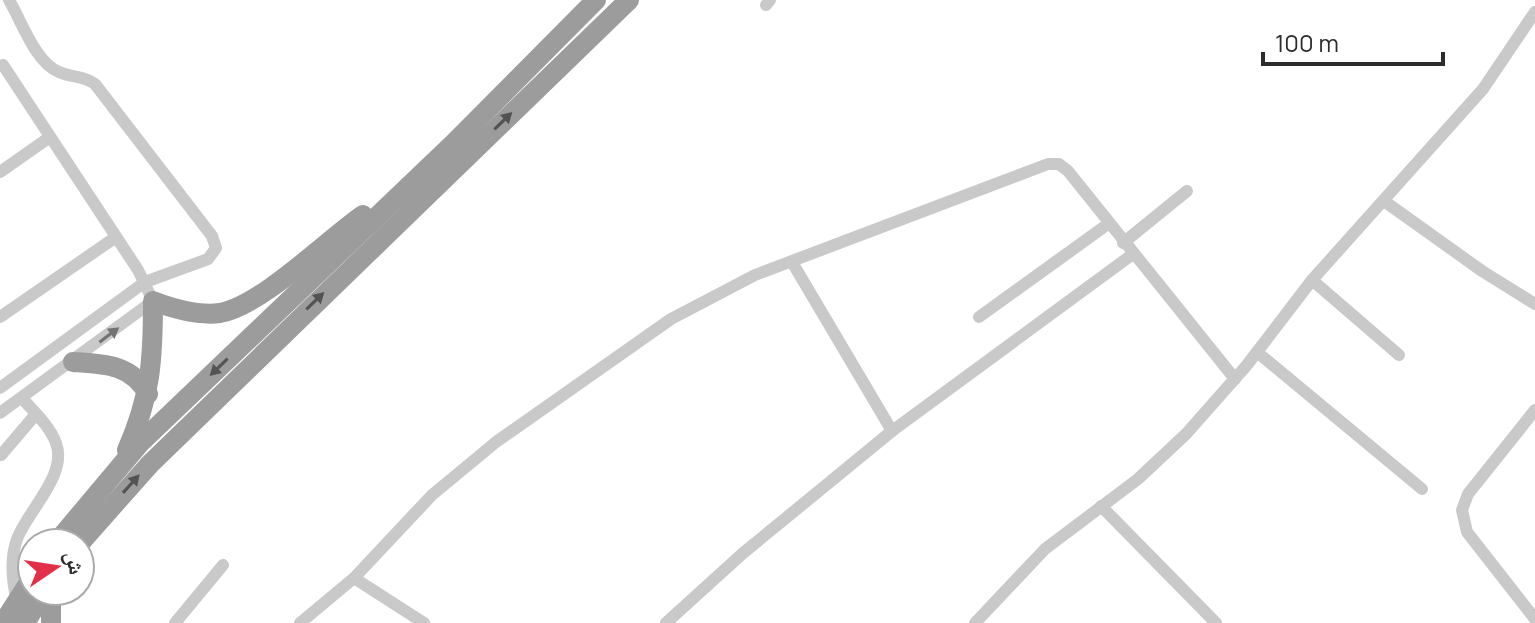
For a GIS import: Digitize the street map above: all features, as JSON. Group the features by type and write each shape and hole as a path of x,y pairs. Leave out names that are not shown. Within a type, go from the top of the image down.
{"highway":[{"path":"69,527 119,466 596,0"},
{"path":"94,527 160,453 629,0"},
{"path":"119,466 148,394 149,292 204,313 236,308 419,176"},
{"path":"73,362 121,368 141,381 148,394"},
{"path":"3,623 16,603"}],"street":[{"path":"0,388 215,253 215,240 95,84 83,77 59,73 47,64 9,0"},
{"path":"975,623 1045,549 1186,434 1235,379 1312,280 1483,89 1535,12"},
{"path":"3,65 149,292"},
{"path":"0,172 50,137"},
{"path":"300,623 354,578 432,495 496,442 700,301 755,275 1048,164 1059,164 1068,171 1235,379"},
{"path":"1123,243 1187,191"},
{"path":"1384,201 1482,271 1535,304"},
{"path":"979,317 1108,224"},
{"path":"0,317 116,237"},
{"path":"666,623 742,554 892,431 1133,254"},
{"path":"792,262 892,431"},
{"path":"1312,280 1399,355"},
{"path":"0,413 73,362 149,292"},
{"path":"1257,352 1422,489"},
{"path":"22,398 55,439 58,462 24,527"},
{"path":"1534,413 1468,494 1462,518 1467,532 1535,619"},
{"path":"1,455 36,414"},
{"path":"1101,506 1216,623"},
{"path":"16,547 12,574 16,596"},
{"path":"175,623 223,565"},
{"path":"354,578 424,623"}]}
